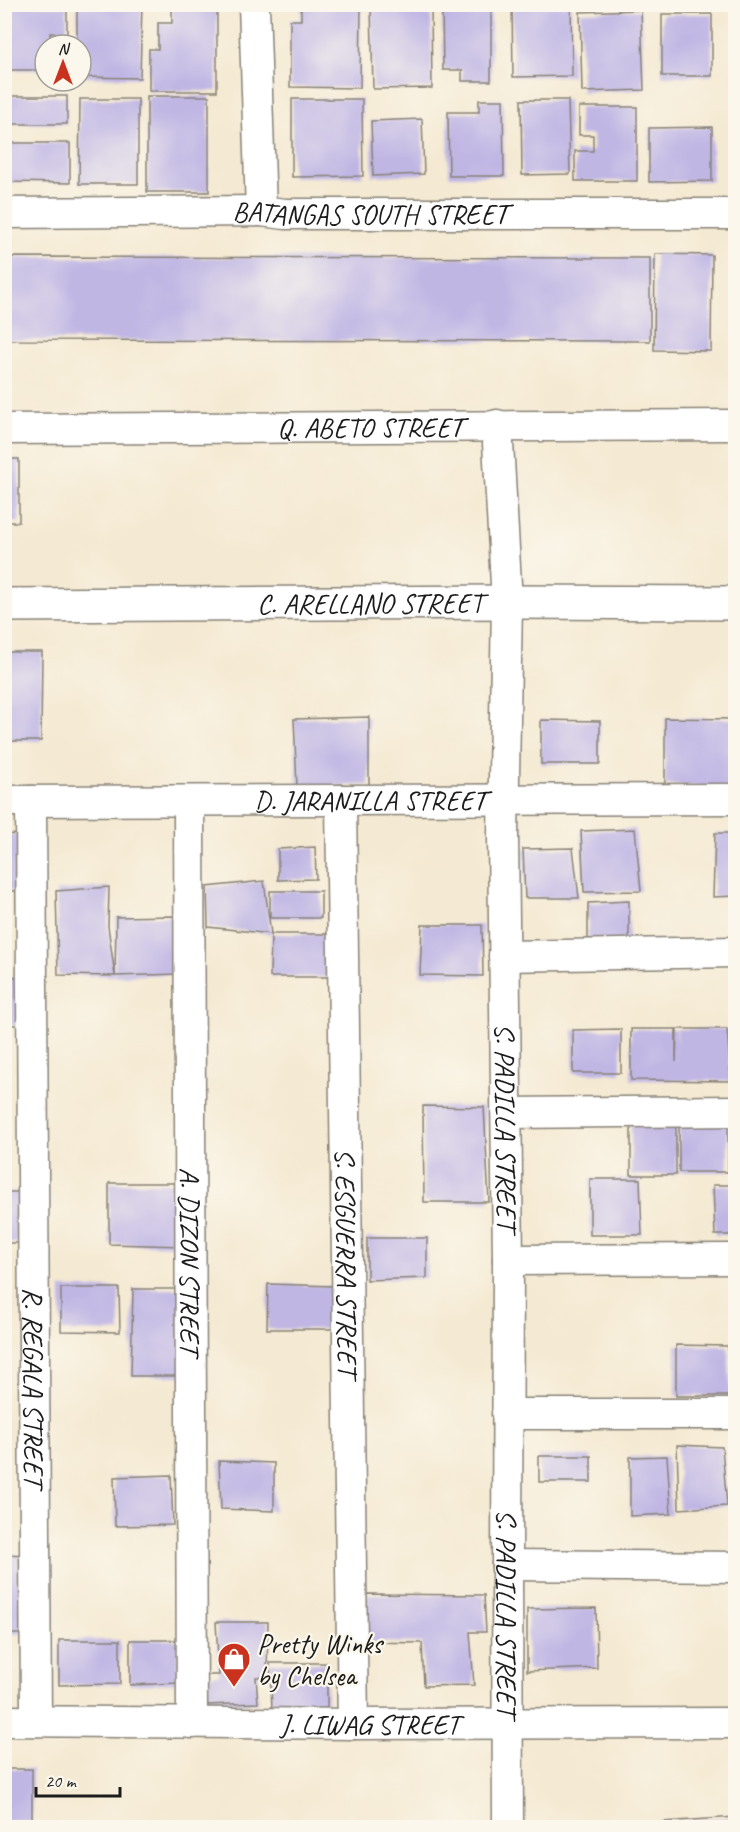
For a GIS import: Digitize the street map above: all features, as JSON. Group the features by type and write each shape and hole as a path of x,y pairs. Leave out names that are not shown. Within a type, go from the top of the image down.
{"street":[{"path":"254,4 261,211"},
{"name":"BATANGAS SOUTH STREET","path":"4,213 261,211 285,214 735,214"},
{"name":"S. PADILLA STREET","path":"498,425 507,602 503,799 508,1260 508,1827"},
{"name":"Q. ABETO STREET","path":"4,429 735,425"},
{"name":"C. ARELLANO STREET","path":"4,605 735,603"},
{"name":"D. JARANILLA STREET","path":"18,801 735,799"},
{"name":"S. ESGUERRA STREET","path":"341,800 353,1724"},
{"name":"R. REGALA STREET","path":"18,801 36,1721"},
{"name":"A. DIZON STREET","path":"189,801 192,1723"},
{"path":"504,956 735,952"},
{"path":"507,1113 735,1111"},
{"path":"508,1260 735,1259"},
{"path":"507,1414 735,1414"},
{"path":"507,1565 735,1567"},
{"name":"J. LIWAG STREET","path":"4,1721 353,1724 735,1723"}],"building":[{"path":"77,4 142,5 140,78 93,77 93,33 77,33"},
{"path":"7,5 67,6 67,33 33,33 33,70 6,70"},
{"path":"301,5 361,5 360,88 290,87 290,20 301,20"},
{"path":"512,5 571,5 572,76 513,77"},
{"path":"371,7 431,7 432,88 373,89"},
{"path":"172,9 217,9 217,91 149,91 149,49 158,49 158,23 172,23"},
{"path":"442,9 491,9 491,81 462,81 462,70 443,70"},
{"path":"641,10 644,90 582,92 580,12"},
{"path":"662,14 712,14 712,76 662,76"},
{"path":"5,96 67,96 67,124 5,124"},
{"path":"147,96 209,96 209,192 147,192"},
{"path":"80,99 138,99 138,184 79,184"},
{"path":"292,99 362,99 363,176 292,177"},
{"path":"479,100 503,100 504,176 449,176 448,112 479,112"},
{"path":"521,100 568,100 570,174 522,175"},
{"path":"579,107 637,107 637,181 575,181 575,151 593,151 593,135 579,135"},
{"path":"422,119 424,174 373,176 371,121"},
{"path":"712,127 712,181 649,182 649,128"},
{"path":"7,143 70,143 70,183 7,182"},
{"path":"655,254 712,255 711,351 654,350"},
{"path":"4,257 650,258 650,341 4,340"},
{"path":"4,459 19,459 19,522 4,522"},
{"path":"4,652 42,652 41,741 4,741"},
{"path":"369,717 369,785 297,787 294,719"},
{"path":"665,718 733,719 733,788 665,785"},
{"path":"541,720 600,721 600,764 541,764"},
{"path":"635,829 641,891 584,892 581,831"},
{"path":"715,833 736,833 736,896 713,897"},
{"path":"4,834 25,835 28,891 4,891"},
{"path":"315,847 316,879 278,880 278,849"},
{"path":"573,848 579,898 525,898 523,849"},
{"path":"264,881 271,934 208,927 207,887"},
{"path":"109,887 108,926 115,976 58,975 56,891"},
{"path":"270,891 321,891 321,918 270,918"},
{"path":"629,901 629,944 588,944 588,903"},
{"path":"175,916 179,974 115,976 116,917"},
{"path":"422,925 482,925 483,976 420,975"},
{"path":"271,934 332,934 333,977 270,977"},
{"path":"4,977 29,977 30,1025 4,1025"},
{"path":"621,1029 621,1073 573,1073 573,1030"},
{"path":"631,1029 676,1029 676,1062 677,1029 727,1029 731,1081 631,1080"},
{"path":"423,1106 484,1107 489,1202 424,1202"},
{"path":"676,1120 676,1175 631,1175 631,1121"},
{"path":"679,1121 728,1121 728,1172 679,1172"},
{"path":"590,1179 640,1179 642,1235 590,1235"},
{"path":"109,1183 182,1183 183,1246 109,1244"},
{"path":"713,1185 736,1185 736,1235 715,1235"},
{"path":"4,1192 24,1192 28,1243 4,1243"},
{"path":"367,1238 427,1238 427,1278 367,1280"},
{"path":"268,1284 333,1286 334,1329 267,1329"},
{"path":"61,1288 119,1288 120,1332 61,1331"},
{"path":"133,1289 184,1289 183,1376 131,1376"},
{"path":"676,1345 728,1346 731,1396 676,1396"},
{"path":"677,1445 722,1447 727,1506 679,1509"},
{"path":"539,1456 591,1456 591,1482 539,1482"},
{"path":"667,1456 671,1514 630,1516 630,1457"},
{"path":"219,1461 274,1463 274,1511 221,1509"},
{"path":"171,1475 173,1525 115,1526 114,1477"},
{"path":"5,1554 25,1555 27,1634 5,1634"},
{"path":"366,1594 484,1595 486,1632 470,1632 474,1685 424,1686 422,1643 366,1642"},
{"path":"596,1608 597,1668 527,1671 527,1609"},
{"path":"216,1622 268,1622 267,1677 256,1677 258,1703 206,1705 205,1675 219,1675"},
{"path":"59,1640 120,1640 120,1684 59,1685"},
{"path":"130,1640 178,1640 178,1683 130,1685"},
{"path":"270,1663 327,1663 327,1709 272,1709"},
{"path":"4,1769 32,1769 32,1821 4,1821"},
{"path":"736,1817 736,1828 662,1828 662,1822"}],"place":[{"name":"Pretty Winks by Chelsea","path":"234,1688"}]}
